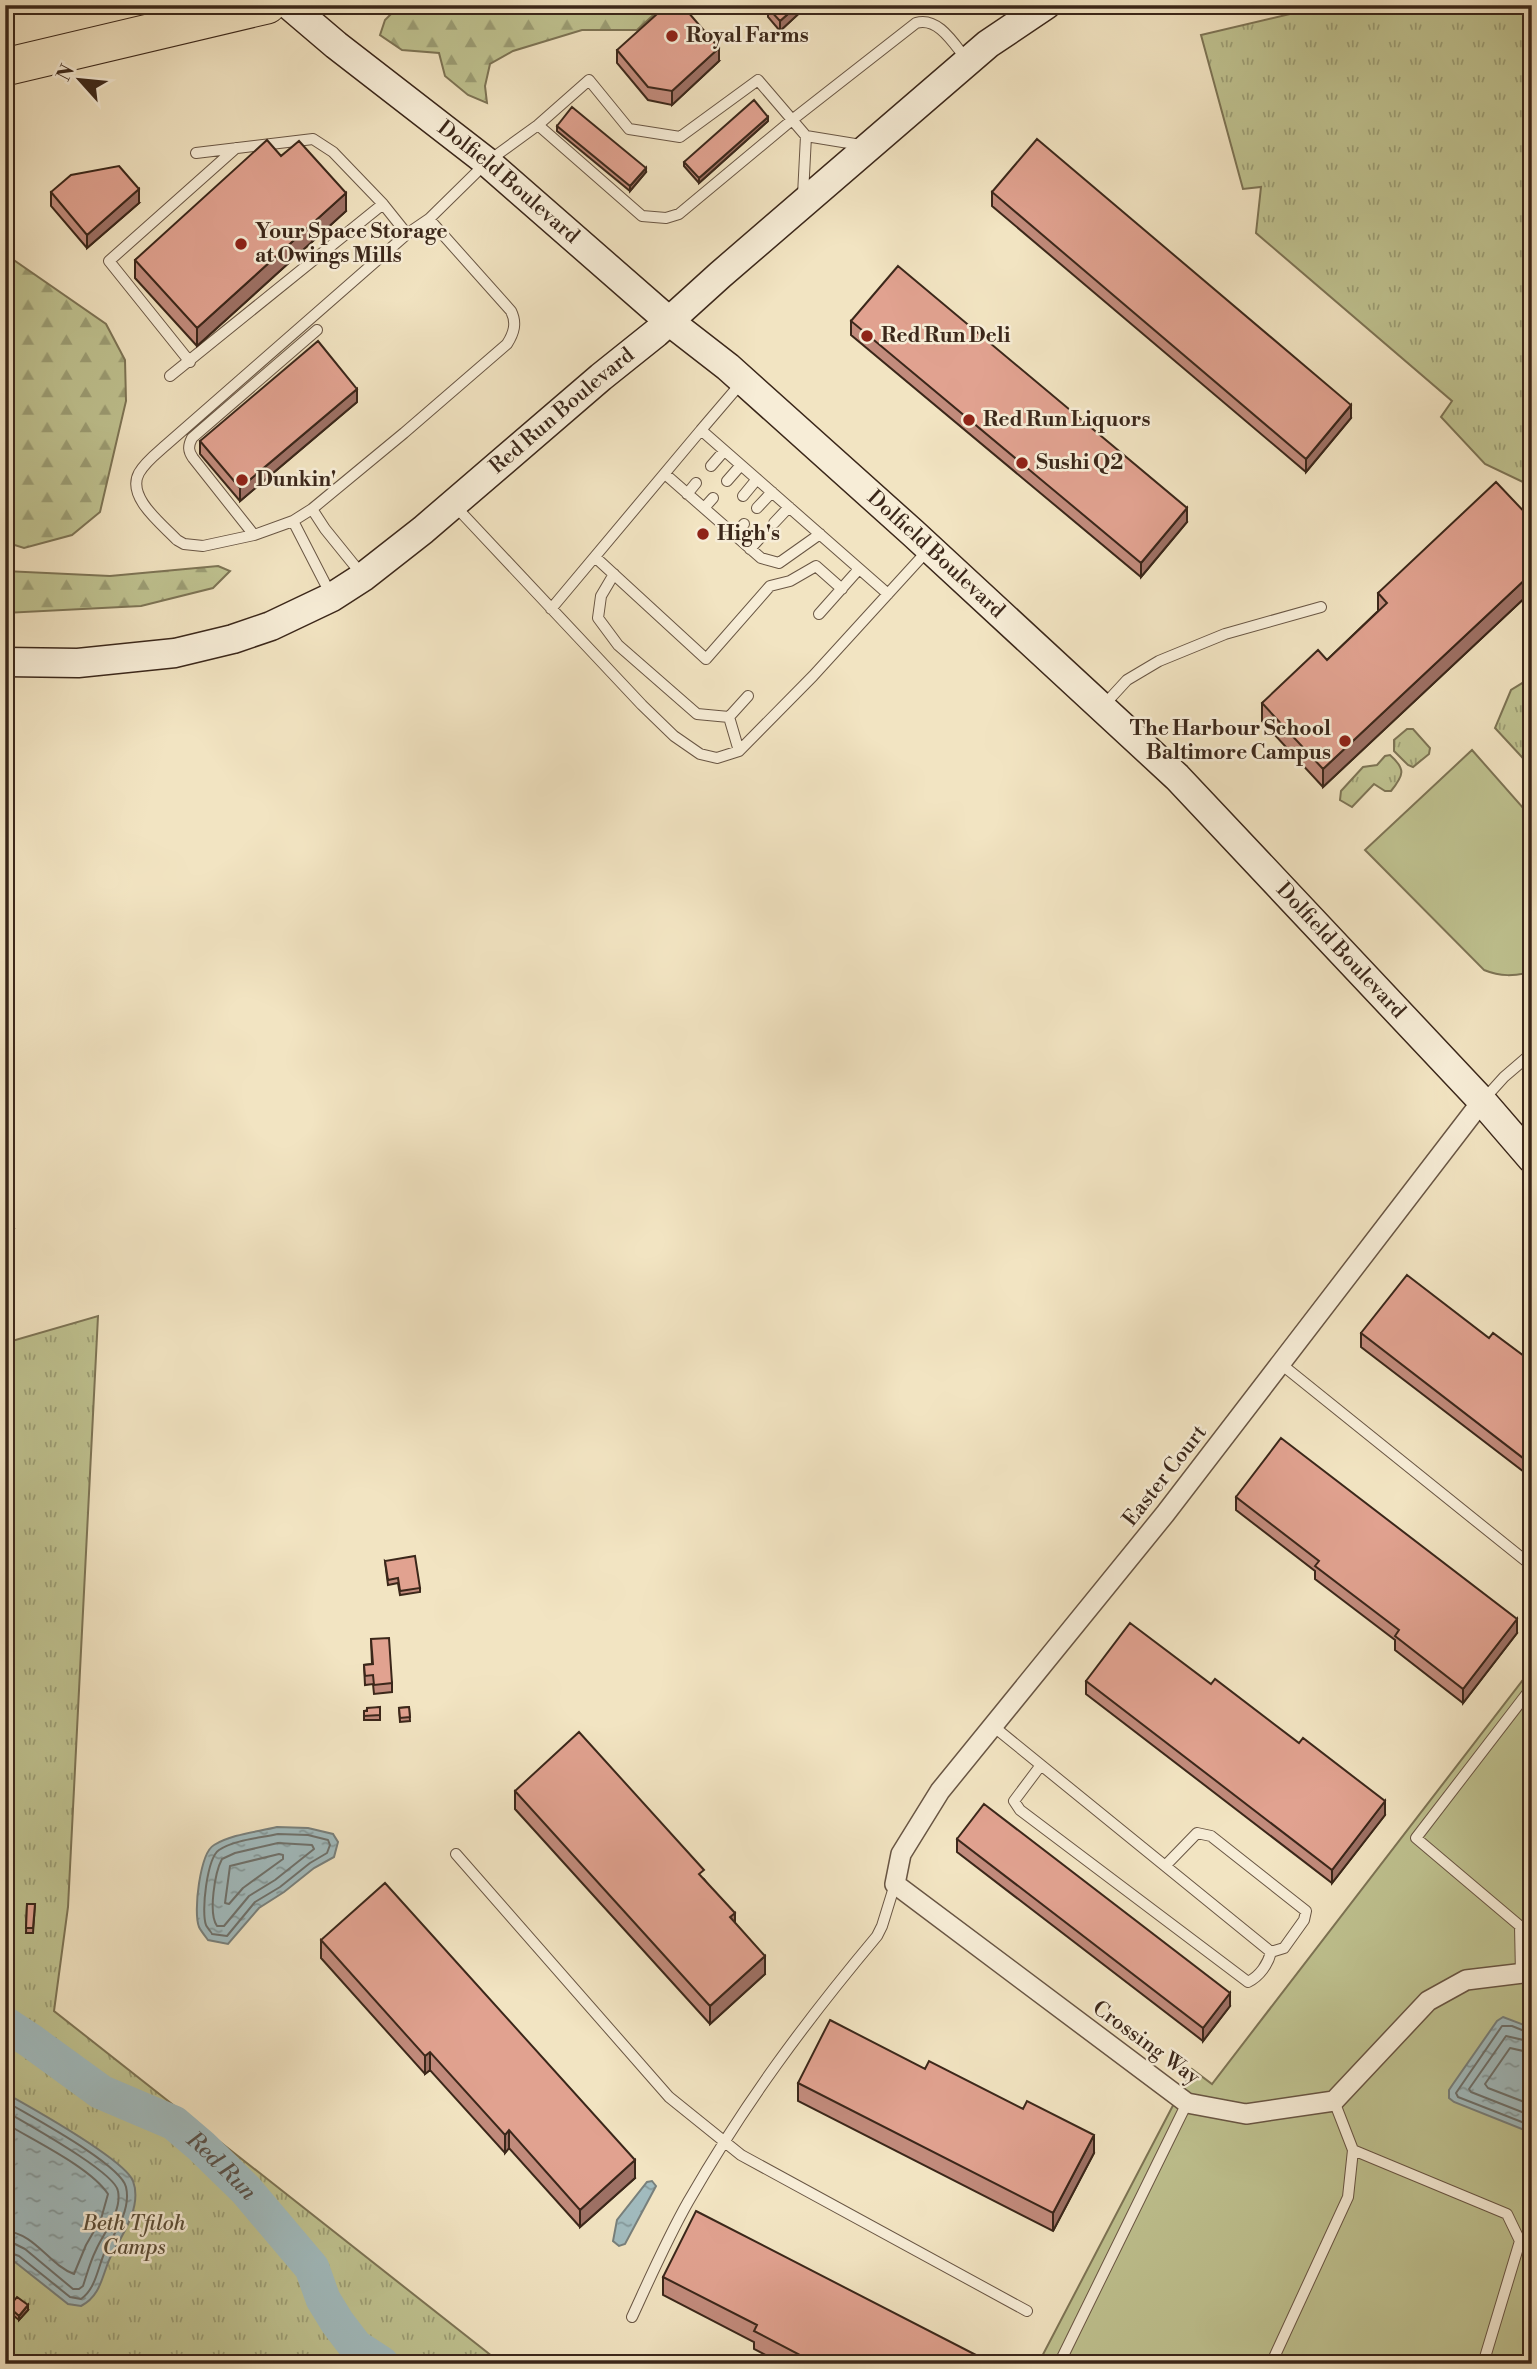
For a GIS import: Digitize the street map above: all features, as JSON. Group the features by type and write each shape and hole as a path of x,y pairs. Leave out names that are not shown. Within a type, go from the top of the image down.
{"highway":[{"path":"5,67 267,5"}],"main road":[{"name":"Dolfield Boulevard","path":"289,5 336,45 487,162 670,322 743,380 1177,777 1482,1101 1532,1159"},
{"name":"Red Run Boulevard","path":"5,662 78,663 175,653 233,639 271,626 332,597 363,577 423,530 670,322 801,204 988,44 1046,5"}],"street":[{"name":"Easter Court","path":"895,1884 901,1854 940,1791 1165,1514 1482,1101"},
{"name":"Crossing Way","path":"895,1884 1187,2104 1247,2114 1334,2101"},
{"path":"1334,2101 1427,2001 1466,1980 1526,1973"}],"lane":[{"path":"537,125 642,216 666,218 679,214 792,120 916,23 925,20 934,23 969,62"},
{"path":"429,219 511,311 515,318 513,335 507,344 404,433 312,509 293,521 254,535 203,546 184,544 177,540 138,499 139,473 166,445 407,234 429,219 487,162 537,125 589,80 629,129 680,137 758,80 806,136 869,147"},
{"path":"801,204 806,136"},
{"path":"196,153 313,139 334,152 407,234"},
{"path":"190,362 109,261 236,148"},
{"path":"170,376 383,204"},
{"path":"254,535 193,458 189,452 189,444 192,438 317,330"},
{"path":"551,609 743,380"},
{"path":"701,430 888,594"},
{"path":"711,467 724,451"},
{"path":"727,481 741,465"},
{"path":"665,474 761,558 779,563 820,534"},
{"path":"743,496 757,479"},
{"path":"687,494 696,483"},
{"path":"757,508 772,492"},
{"path":"704,508 713,498"},
{"path":"453,504 674,736 700,754 717,758 739,751 813,676 929,548"},
{"path":"774,523 789,507"},
{"path":"312,509 324,529 363,577"},
{"path":"720,522 729,512"},
{"path":"293,521 332,597"},
{"path":"734,534 744,524"},
{"path":"750,549 760,538"},
{"path":"595,557 706,659 770,586 790,582 816,566 842,589"},
{"path":"819,614 859,569"},
{"path":"614,574 601,596 598,618 618,645 697,715 729,718"},
{"path":"1101,708 1127,680 1159,661 1234,631 1321,607"},
{"path":"729,718 748,696"},
{"path":"729,718 739,751"},
{"path":"1482,1101 1532,1053"},
{"path":"1281,1364 1532,1566"},
{"path":"1526,1973 1520,1926 1416,1838 1532,1687"},
{"path":"993,1726 1271,1952"},
{"path":"1041,1765 1014,1801 1020,1810 1248,1982 1255,1979 1269,1961 1271,1952"},
{"path":"1166,1866 1197,1833 1211,1836 1306,1911 1304,1920 1284,1948 1271,1952"},
{"path":"456,1854 669,2096 723,2143 1027,2311"},
{"path":"632,2317 673,2231 723,2143 778,2060 816,2009 877,1936 895,1884"},
{"path":"1520,1926 1532,1923"},
{"path":"1271,2364 1348,2197 1353,2150 1334,2101"},
{"path":"1059,2364 1187,2104"},
{"path":"1353,2150 1507,2214 1520,2241 1483,2364"}],"green space":[{"path":"400,5 675,5 660,9 637,30 582,30 513,51 490,64 485,86 487,103 468,95 445,76 439,53 402,50 380,35 385,20"},
{"path":"1328,5 1532,5 1532,484 1485,464 1441,417 1452,401 1256,233 1261,187 1243,189 1201,35"},
{"path":"5,254 106,324 125,360 126,401 100,512 72,535 24,548 5,542"},
{"path":"218,566 230,571 213,588 141,606 5,613 5,571 110,576"},
{"path":"1532,677 1532,768 1495,728 1511,690"},
{"path":"1407,729 1413,729 1430,748 1429,754 1413,767 1394,751 1394,740"},
{"path":"1472,750 1532,818 1532,972 1508,975 1484,970 1365,850"},
{"path":"1390,755 1401,768 1399,781 1391,791 1385,791 1374,784 1352,807 1340,800 1341,791 1363,767 1377,765 1385,756"},
{"name":"Beth Tfiloh Camps","path":"98,1316 68,1907 54,2011 502,2364 5,2364 5,1343"},
{"path":"1532,1668 1532,2364 1038,2364 1192,2069 1212,2084"}],"water":[{"path":"277,1827 308,1828 333,1834 338,1842 334,1857 314,1868 259,1908 228,1944 208,1940 199,1927 197,1909 199,1883 209,1850 229,1838"},
{"path":"1503,2017 1532,2028 1532,2133 1449,2098 1449,2090 1497,2021"},
{"path":"5,2093 95,2147 126,2171 133,2181 134,2209 109,2259 98,2289 94,2296 81,2306 68,2304 5,2256"},
{"path":"652,2181 656,2186 625,2244 619,2246 613,2241 617,2220 647,2182"}],"building":[{"name":"Royal Farms","path":"667,5 682,5 719,48 672,91 648,87 617,50"},
{"path":"770,5 798,5 780,21 768,8"},
{"name":"Royal Farms","path":"754,100 768,117 699,178 684,162"},
{"path":"572,107 646,168 630,186 557,126"},
{"path":"1037,139 1351,405 1306,459 992,192"},
{"name":"Your Space Storage at Owings Mills","path":"267,140 281,156 299,141 346,193 197,328 135,260"},
{"path":"119,166 139,189 87,235 51,192 71,175"},
{"path":"898,266 1187,508 1141,563 851,321"},
{"path":"318,341 357,389 240,488 200,441"},
{"path":"1496,482 1532,520 1532,573 1323,769 1262,703 1318,650 1327,660 1387,603 1378,593"},
{"path":"5,1222 14,1229 5,1239"},
{"path":"1407,1275 1489,1338 1493,1333 1532,1362 1532,1465 1361,1333"},
{"path":"1281,1438 1517,1619 1463,1689 1395,1636 1399,1630 1315,1566 1319,1561 1236,1497"},
{"path":"415,1556 420,1588 400,1591 398,1578 388,1580 385,1561"},
{"path":"1130,1623 1211,1684 1215,1679 1299,1743 1303,1738 1385,1801 1332,1870 1086,1681"},
{"path":"389,1638 392,1683 374,1685 373,1675 365,1676 364,1665 373,1664 371,1639"},
{"path":"380,1707 380,1715 364,1716 367,1708"},
{"path":"409,1707 410,1717 400,1718 399,1708"},
{"path":"579,1732 704,1870 699,1874 735,1913 730,1917 765,1956 710,2006 515,1791"},
{"path":"984,1804 1230,1993 1203,2028 957,1839"},
{"path":"385,1883 635,2160 580,2210 509,2130 505,2135 430,2052 425,2056 321,1940"},
{"path":"27,1904 35,1904 33,1928 26,1928"},
{"path":"830,2020 925,2069 929,2061 1023,2109 1027,2101 1094,2135 1053,2213 798,2083"},
{"path":"696,2211 978,2356 974,2364 817,2364 754,2331 757,2325 663,2277"},
{"path":"17,2297 28,2305 19,2316 9,2307"}],"waterway":[{"name":"Red Run","path":"5,2024 101,2092 174,2123 201,2146 246,2190 312,2268 323,2299 356,2347 382,2364"}],"place":[{"name":"Royal Farms","path":"672,36"},
{"name":"Your Space Storage at Owings Mills","path":"241,244"},
{"name":"Red Run Deli","path":"867,336"},
{"name":"Red Run Liquors","path":"969,420"},
{"name":"Sushi Q2","path":"1022,463"},
{"name":"Dunkin'","path":"242,480"},
{"name":"High's","path":"703,534"},
{"name":"The Harbour School Baltimore Campus","path":"1345,741"}]}
